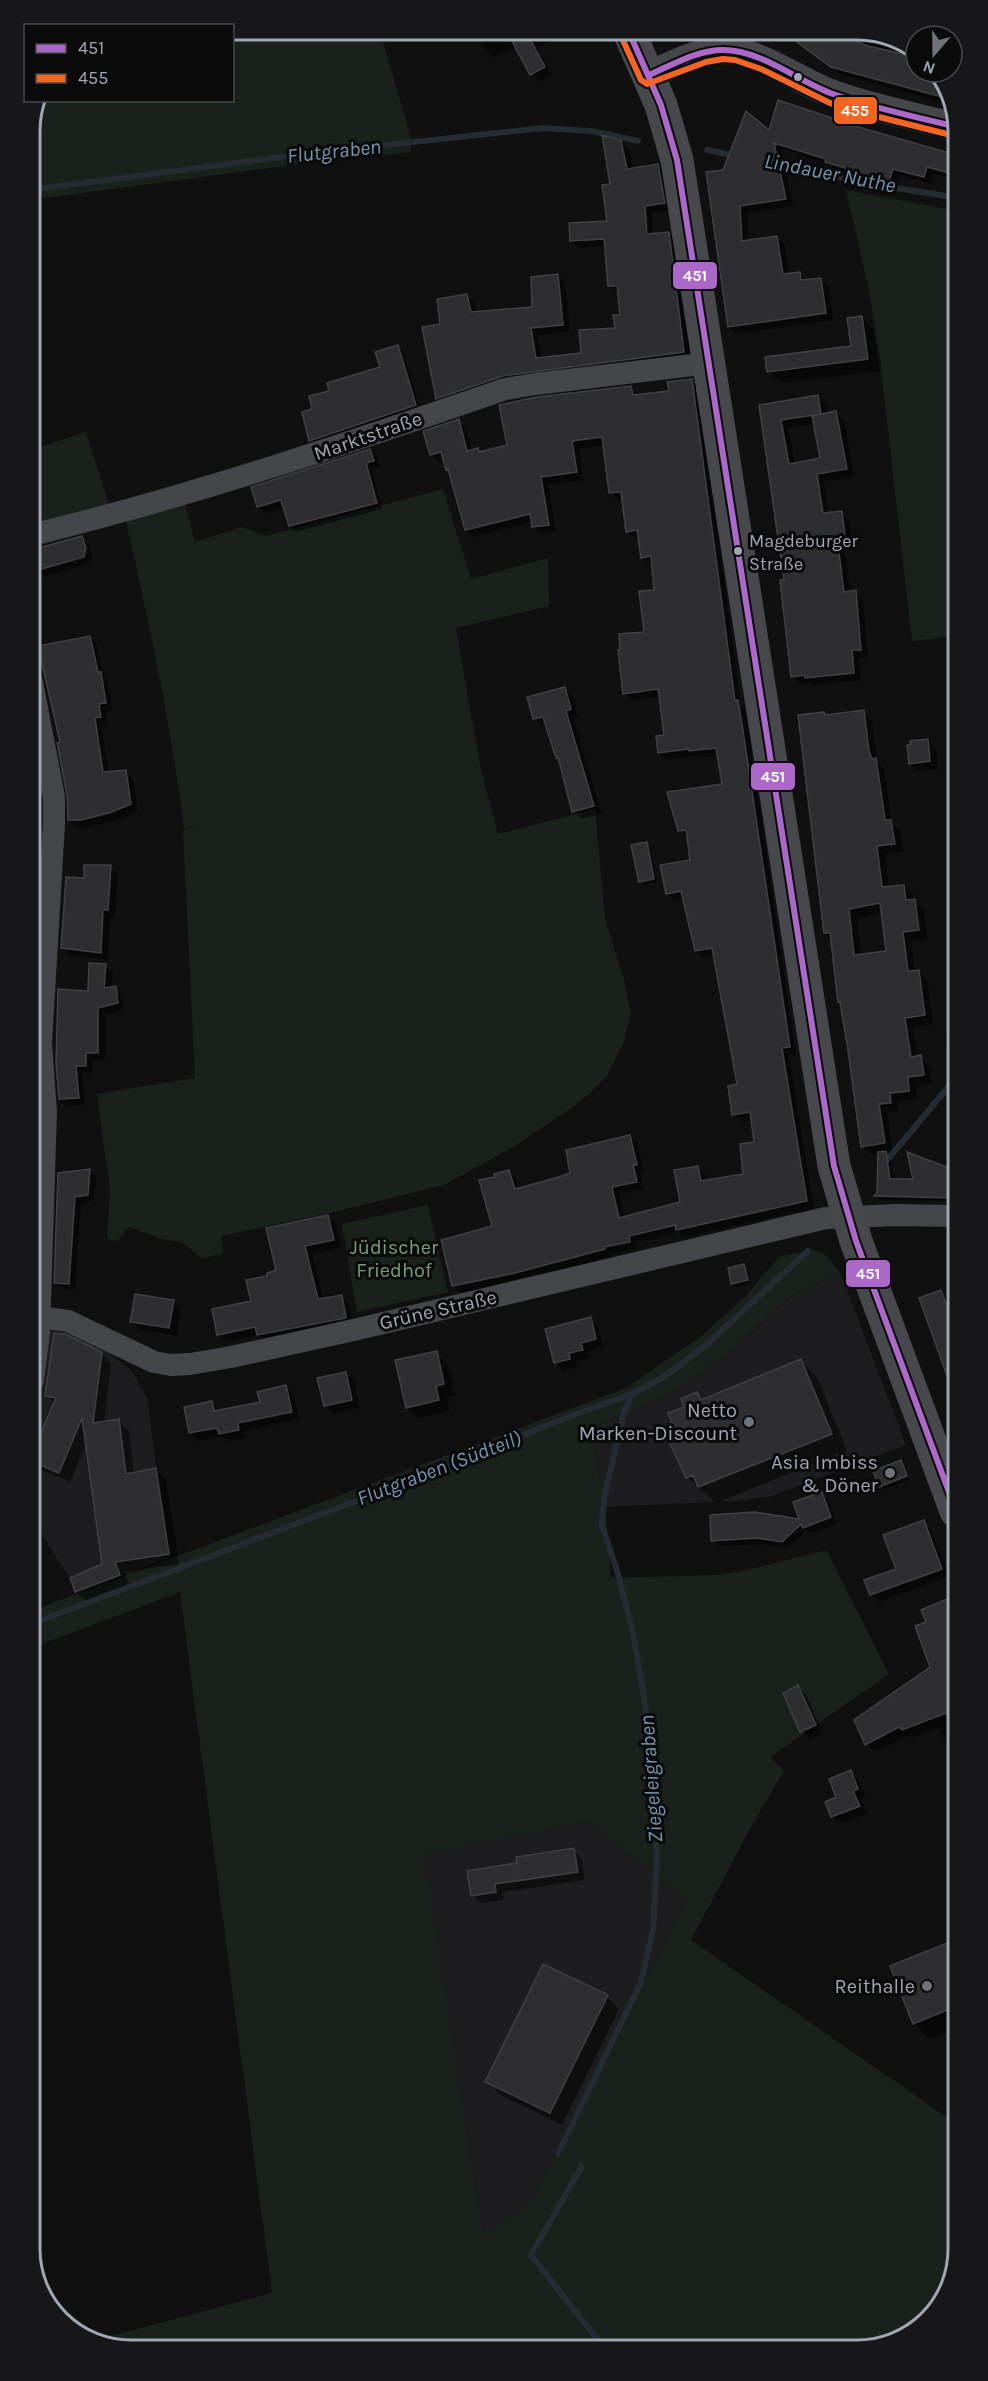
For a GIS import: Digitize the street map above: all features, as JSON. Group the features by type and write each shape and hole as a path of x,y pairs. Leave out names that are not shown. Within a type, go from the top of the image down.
{"main road":[{"path":"633,41 649,75 677,160 834,1166 848,1218 948,1489"}],"street":[{"path":"649,75 696,56 724,50 757,58 831,94 947,124"},
{"name":"Marktstraße","path":"41,533 127,512 313,455 506,389 710,363"},
{"path":"41,728 54,797 41,1048"},
{"path":"40,1225 46,1113 41,1088"},
{"name":"Grüne Straße","path":"40,1316 61,1318 84,1327 154,1362 171,1365 190,1364 358,1329 826,1218 948,1216"}],"shaded area":[{"path":"840,1272 906,1445 769,1497 734,1501 605,1507 591,1428 668,1395 735,1349 793,1295"},
{"path":"50,1330 86,1337 131,1370 147,1398 168,1558 75,1592 70,1578 40,1532 40,1384"},
{"path":"587,1822 687,1899 532,2198 508,2222 483,2232 423,1853"}],"green space":[{"path":"234,40 383,40 410,134 411,152 315,162 41,199 41,125 46,102 234,102"},
{"path":"846,190 948,209 948,637 912,641 880,359 868,286"},
{"path":"86,432 110,508 185,503 195,542 242,527 266,536 443,489 471,579 548,558 549,606 456,628 480,765 498,834 595,809 605,919 624,979 631,1014 623,1044 607,1076 589,1094 513,1147 444,1185 330,1213 221,1236 223,1253 202,1259 182,1242 162,1239 129,1227 115,1241 107,1238 110,1191 97,1094 195,1078 183,830 199,826 184,828 166,712 126,521 41,545 41,447"},
{"name":"Jüdischer Friedhof","path":"428,1205 448,1292 357,1312 342,1224"},
{"path":"813,1249 824,1254 840,1272 792,1295 735,1349 668,1395 591,1428 605,1507 611,1578 719,1575 826,1550 889,1674 770,1757 784,1771 750,1829 691,1940 948,2118 948,2250 943,2279 929,2305 912,2322 897,2331 874,2339 857,2340 125,2340 107,2337 272,2293 180,1592 40,1645 40,1608 626,1388 700,1337 744,1298 779,1257","holes":["587,1822 687,1899 532,2198 510,2218 483,2232 424,1854"]}],"building":[{"path":"511,41 531,41 545,67 530,75"},
{"path":"795,41 855,41 868,46 899,51 904,54 904,84 934,84 941,97 831,67"},
{"path":"778,100 865,129 948,153 948,173 927,167 924,177 893,169 889,181 825,162 826,159 774,143 786,199 740,206 742,241 777,236 783,274 800,272 801,280 821,278 826,313 728,327 706,172 723,170 746,111 769,130"},
{"path":"602,135 621,140 627,169 658,164 665,203 645,206 647,234 669,232 684,352 503,376 436,399 422,327 440,324 437,299 467,294 471,312 532,307 531,277 558,274 563,325 531,328 536,358 581,353 579,330 615,328 613,315 620,315 617,286 608,286 604,239 570,241 569,223 607,221 602,185 610,184"},
{"path":"862,316 868,359 767,372 765,357 851,346 847,318"},
{"path":"398,345 416,405 309,441 302,412 312,409 309,396 329,391 327,383 380,367 375,352"},
{"path":"692,379 735,701 738,700 742,724 790,1047 782,1048 807,1201 676,1230 675,1225 629,1236 630,1242 604,1247 605,1249 515,1273 452,1286 441,1240 492,1226 479,1180 495,1177 494,1174 509,1170 515,1189 559,1177 570,1173 566,1150 630,1135 637,1165 633,1165 637,1182 612,1187 619,1218 680,1202 674,1170 698,1166 701,1181 743,1174 740,1144 754,1142 750,1112 732,1115 728,1086 737,1084 712,948 695,951 681,891 666,894 660,865 690,860 686,830 678,831 667,792 722,784 716,748 658,753 656,736 664,735 658,689 623,694 618,650 620,650 619,634 644,632 639,591 654,590 651,556 641,558 637,530 626,532 621,492 609,493 602,437 572,441 577,472 541,477 549,525 532,527 530,514 465,530 441,452 430,455 423,431 459,419 467,451 478,448 479,452 507,445 499,405 537,397 631,386 633,395 669,391 667,382"},
{"path":"818,395 821,414 836,411 847,469 817,474 823,513 842,511 845,536 837,537 844,592 856,590 861,650 852,650 854,673 805,678 805,675 791,677 780,580 784,580 759,405","holes":["821,414 812,416 820,458 789,464 781,420"]},
{"path":"370,449 374,461 366,463 377,503 289,526 281,500 257,507 251,487"},
{"path":"82,536 86,548 84,557 41,569 41,547"},
{"path":"90,636 98,672 101,672 106,703 99,704 101,717 95,718 103,772 126,770 131,804 109,813 81,820 68,820 67,795 57,743 60,742 41,658 41,645"},
{"path":"565,687 571,709 566,711 594,806 572,812 558,757 556,758 543,717 533,719 527,697"},
{"path":"864,710 869,751 872,759 876,758 885,820 891,820 895,844 877,846 882,887 904,885 906,900 915,899 919,930 903,932 908,971 919,970 925,1015 905,1018 911,1057 921,1055 924,1075 908,1077 909,1091 890,1093 891,1103 879,1104 885,1143 861,1147 848,1050 840,1002 838,1002 830,933 824,933 798,715 824,712 825,715","holes":["880,903 886,951 854,955 849,909"]},
{"path":"928,739 930,761 909,764 907,745 911,744 910,741"},
{"path":"647,842 654,879 639,882 631,845"},
{"path":"84,865 111,865 108,910 103,910 101,953 61,948 66,877 84,878"},
{"path":"89,963 106,964 104,988 116,986 118,1003 98,1008 98,1053 86,1053 86,1066 76,1066 79,1098 59,1099 56,1063 58,989 88,991"},
{"path":"886,1151 890,1179 913,1179 907,1152 948,1167 948,1198 874,1196 877,1193 878,1152"},
{"path":"90,1169 88,1195 75,1197 69,1284 54,1283 58,1173"},
{"path":"328,1215 334,1240 305,1246 318,1299 342,1295 346,1318 257,1335 255,1327 217,1335 212,1309 251,1301 246,1280 267,1276 267,1273 276,1270 266,1228"},
{"path":"744,1264 748,1280 731,1284 728,1268"},
{"path":"941,1290 948,1309 948,1378 919,1298"},
{"path":"135,1294 174,1300 169,1328 130,1322"},
{"path":"591,1317 596,1339 581,1343 583,1350 569,1353 570,1359 554,1363 545,1329"},
{"path":"54,1333 65,1334 102,1352 93,1423 119,1419 126,1474 156,1468 169,1554 115,1562 120,1575 75,1592 70,1578 102,1564 82,1418 59,1473 40,1465 40,1434 56,1398 45,1396"},
{"path":"437,1351 444,1384 436,1386 439,1400 406,1408 395,1360"},
{"name":"Netto Marken-Discount","path":"801,1359 832,1434 698,1487 693,1475 686,1478 666,1435 675,1431 668,1413 684,1407 681,1399 697,1392 701,1400"},
{"path":"346,1372 352,1400 324,1406 317,1378"},
{"path":"286,1385 292,1412 238,1423 239,1430 219,1434 217,1428 189,1433 184,1407 212,1401 214,1411 260,1402 257,1392"},
{"name":"Asia Imbiss & Döner","path":"901,1460 907,1476 879,1487 873,1471"},
{"path":"822,1492 831,1517 803,1528 801,1524 782,1542 757,1538 711,1541 710,1515 755,1512 799,1519 793,1502"},
{"path":"924,1520 942,1569 870,1595 864,1580 896,1569 883,1535"},
{"path":"948,1599 948,1712 902,1730 899,1727 865,1745 854,1720 930,1667 915,1626 926,1622 921,1610"},
{"path":"798,1685 816,1725 800,1732 783,1693"},
{"path":"851,1770 858,1789 853,1791 860,1806 831,1817 825,1802 836,1797 829,1779"},
{"path":"574,1848 578,1872 495,1884 496,1892 471,1896 467,1871 517,1863 516,1857"},
{"name":"Reithalle","path":"948,1943 948,2010 913,2024 890,1966"},
{"path":"543,1964 608,1995 550,2113 485,2082"}],"waterway":[{"name":"Flutgraben","path":"41,189 304,154 543,128 591,131 638,141"},
{"name":"Lindauer Nuthe","path":"707,150 736,156"},
{"name":"Lindauer Nuthe","path":"772,163 876,185 948,196"},
{"name":"Flutgraben (Südteil)","path":"883,1165 948,1087"},
{"name":"Flutgraben (Südteil)","path":"40,1621 632,1394 665,1376 706,1345 808,1251"},
{"name":"Ziegeleigraben","path":"558,2154 641,1982 653,1930 657,1857 645,1703 633,1632 602,1525 604,1499 624,1412 632,1394"},
{"name":"Ziegeleigraben","path":"581,2165 531,2255 598,2340"}],"transit line":[{"name":"455","path":"623,41 641,80 647,84 706,62 723,59 735,60 761,69 830,103 948,134"},
{"name":"451","path":"633,41 661,105 677,160 834,1166 856,1241 948,1489"},
{"name":"451","path":"649,75 704,52 737,51 765,60 833,94 878,108 947,125"}],"place":[{"name":"Magdeburger Straße","path":"738,551"},
{"name":"Netto Marken-Discount","path":"749,1422"},
{"name":"Asia Imbiss & Döner","path":"890,1473"},
{"name":"Reithalle","path":"927,1986"}]}
